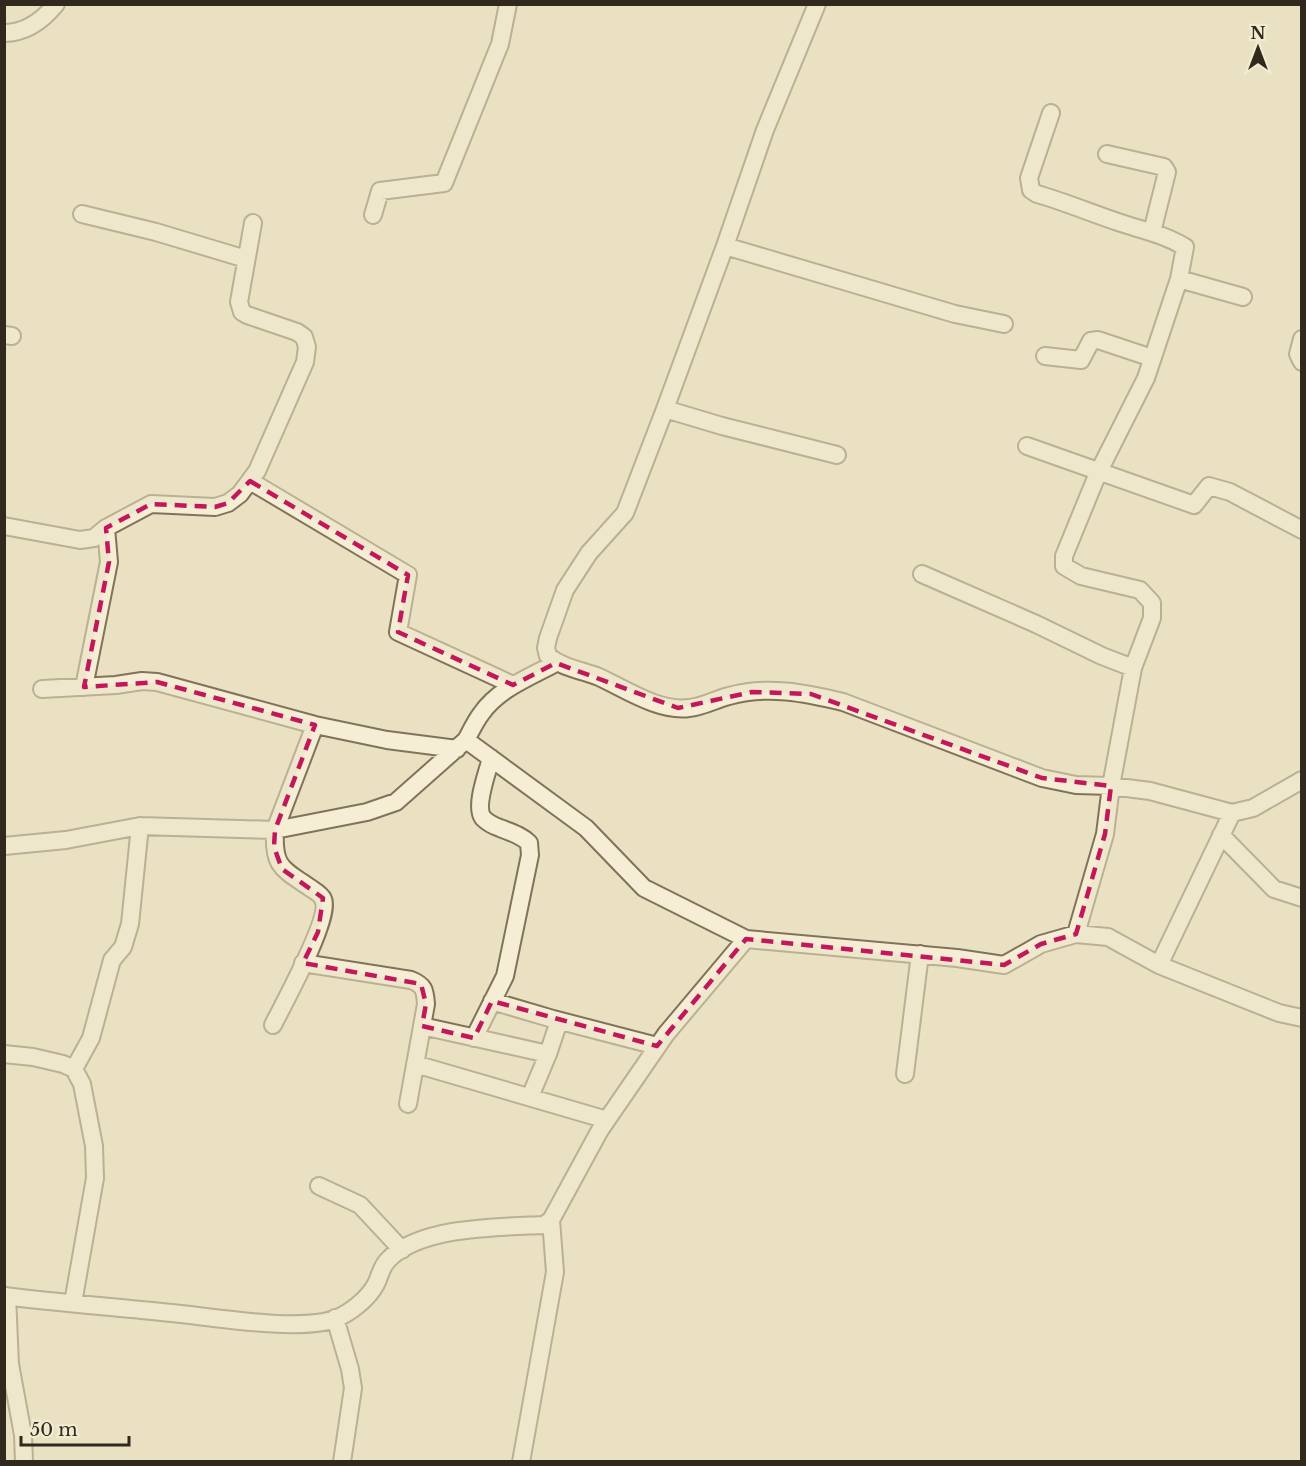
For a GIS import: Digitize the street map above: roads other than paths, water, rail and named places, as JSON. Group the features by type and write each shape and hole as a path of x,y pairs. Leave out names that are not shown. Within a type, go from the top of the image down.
{"street":[{"path":"4,33 14,33 39,22 56,4"},
{"path":"373,214 380,191 444,183 500,44 508,4"},
{"path":"817,4 765,130 725,246 625,513 589,553 565,590 556,610 546,648 548,656 556,663 598,677 628,693 678,708 691,708 730,695 752,692 785,691 811,694 843,702 1042,778 1076,785 1111,786 1150,791 1232,813 1253,808 1302,780"},
{"path":"1051,113 1029,178 1030,190 1119,223 1152,232 1185,247 1179,279 1146,378 1098,473 1064,555 1064,566 1081,576 1140,590 1152,603 1152,618 1133,668 1111,786 1105,834 1076,934"},
{"path":"1107,154 1164,167 1167,172 1152,232"},
{"path":"82,214 156,232 246,259"},
{"path":"4,526 80,540 94,538 106,528 151,504 215,507 228,503 240,494 257,471 305,362 307,347 304,337 297,332 242,312 239,302 253,223"},
{"path":"725,246 955,314 1004,324"},
{"path":"1179,279 1243,297"},
{"path":"1302,339 1298,354 1302,362"},
{"path":"1045,356 1081,360 1091,341 1098,340 1152,358"},
{"path":"665,409 837,455"},
{"path":"1027,446 1098,473 1194,505 1209,486 1230,492 1301,528"},
{"path":"250,481 408,575 398,632 513,685"},
{"path":"84,687 109,562 106,528"},
{"path":"922,574 1133,668"},
{"path":"4,846 66,840 140,826 275,830 367,812 396,802 462,744 481,714 494,700 513,685 556,663"},
{"path":"42,689 116,686 142,681 157,682 315,725 387,740 462,744 492,758 586,828 644,888 746,939 920,954 1004,965 1041,944 1076,934 1108,937 1159,965 1279,1013 1302,1018"},
{"path":"273,1025 318,932 324,906 323,898 282,869 274,848 275,830 315,725"},
{"path":"474,1038 505,976 530,855 529,843 524,838 493,825 483,818 481,797 492,758"},
{"path":"1159,965 1232,813"},
{"path":"74,1069 91,1038 112,960 123,947 127,937 140,826"},
{"path":"1221,835 1274,889 1302,898"},
{"path":"24,1461 24,1435 10,1365 6,1296 262,1322 322,1323 351,1311 374,1287 383,1265 390,1257 416,1242 444,1233 544,1225 551,1220 608,1120 657,1046 746,939"},
{"path":"904,1074 920,954"},
{"path":"303,963 411,980 421,984 425,990 426,1004 408,1104"},
{"path":"492,1001 558,1021 657,1046"},
{"path":"530,1097 548,1054 558,1021"},
{"path":"422,1026 548,1054"},
{"path":"4,1054 33,1057 74,1069 82,1084 94,1146 95,1178 73,1303"},
{"path":"415,1064 608,1120"},
{"path":"319,1186 360,1205 402,1250"},
{"path":"521,1461 555,1272 551,1220"},
{"path":"335,1318 350,1369 353,1388 342,1461"}]}
